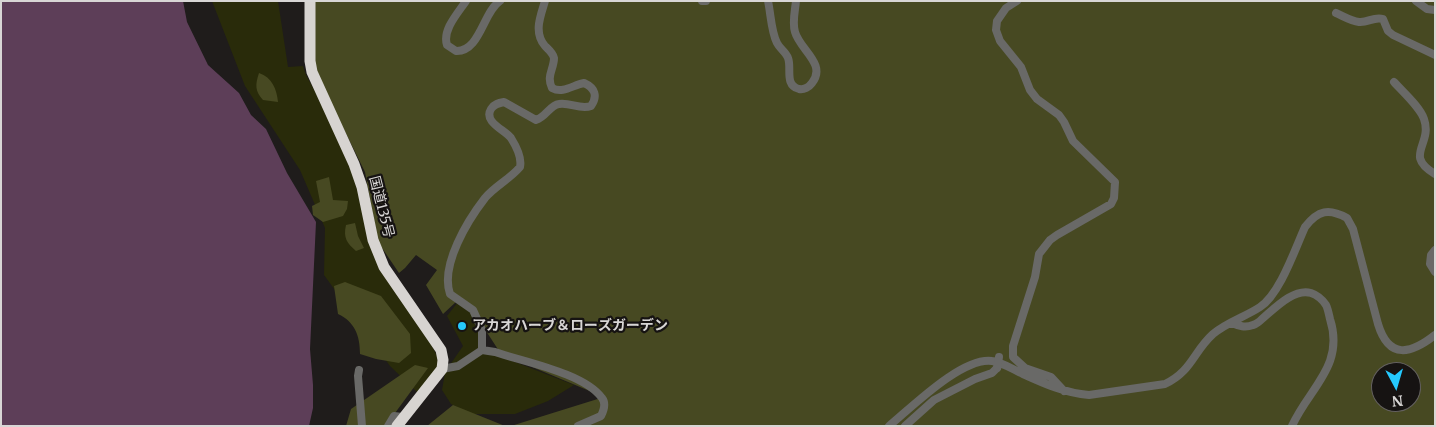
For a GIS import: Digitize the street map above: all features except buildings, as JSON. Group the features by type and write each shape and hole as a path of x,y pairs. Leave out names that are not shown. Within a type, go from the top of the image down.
{"highway":[{"name":"国道135号","path":"310,1 310,62 312,72 354,164 362,187 373,240 384,266 441,350 442,369"},
{"path":"399,421 442,369"}],"street":[{"path":"466,1 445,37 447,44 456,51 468,48 479,34 494,5 500,1"},
{"path":"482,350 481,326 473,310 450,294 447,276 462,234 486,198 520,167 520,158 510,137 492,122 489,112 497,103 504,102 536,120 542,118 555,105 585,108 591,106 595,96 595,91 591,86 584,83 565,90 556,90 550,85 549,76 554,59 542,41 538,23 545,1"},
{"path":"768,1 775,38 778,46 788,57 790,81 795,87 803,89 813,81 817,68 813,58 801,46 795,33 796,1"},
{"path":"1017,1 1006,8 997,21 996,30 1000,41 1021,67 1030,90 1037,99 1058,115 1064,122 1073,140 1115,182 1114,198 1111,204 1057,235 1050,240 1039,254 1035,277 1013,346 1013,357 1025,368 1051,377 1064,391"},
{"path":"1416,1 1427,9 1435,10"},
{"path":"1336,13 1353,21 1360,22 1369,21 1374,18 1383,19 1388,31 1393,35 1435,56"},
{"path":"1394,82 1424,120 1426,132 1420,153 1420,162 1425,168 1435,174"},
{"path":"889,426 955,372 980,361 992,361 1053,388 1089,395 1166,384 1185,372 1202,346 1213,334 1259,308 1273,294 1305,227 1311,218 1321,212 1331,212 1347,218 1353,229 1381,335 1386,342 1398,350 1406,351 1421,346 1435,335"},
{"path":"1435,250 1431,255 1430,264 1435,272"},
{"path":"1232,322 1239,326 1256,325 1297,293 1313,293 1321,298 1326,306 1334,334 1333,354 1324,375 1305,401 1292,426"},
{"path":"442,369 458,366 482,350 495,352 574,377 597,393 605,404 601,416 578,426"},
{"path":"905,426 934,400 992,373 997,368 999,357"},
{"path":"359,370 362,426"},
{"path":"388,426 394,416 399,421"}],"green space":[{"path":"212,1 278,1 288,67 303,66 306,75 348,151 384,266 428,338 445,372 463,346 447,316 458,302 471,309 487,351 574,385 548,401 515,414 471,414 451,404 442,390 445,373 418,393 390,366 324,275 325,228 300,170 245,86"},
{"path":"311,1 1435,1 1435,426 511,426 604,397 501,354 473,311 457,301 443,314 426,285 437,270 416,255 399,273 378,242 365,172 310,61"},
{"path":"259,73 264,75 273,85 278,102 263,100 258,94 256,88"},
{"path":"329,177 333,200 348,201 347,209 343,216 323,222 313,215 312,206 320,202 316,181"},
{"path":"355,223 358,236 364,248 356,251 345,237 346,225"},
{"path":"345,282 381,296 410,334 411,353 399,363 360,354 358,336 355,330 349,321 338,314 334,286"},
{"path":"415,365 428,368 387,424 389,426 346,426 351,409"},
{"path":"453,405 505,426 427,426"}],"shaded area":[{"path":"1,1 183,1 187,22 208,65 239,93 251,115 266,129 287,173 316,222 310,349 313,408 309,426 1,426"}],"place":[{"name":"アカオハーブ＆ローズガーデン","path":"462,326"}]}
